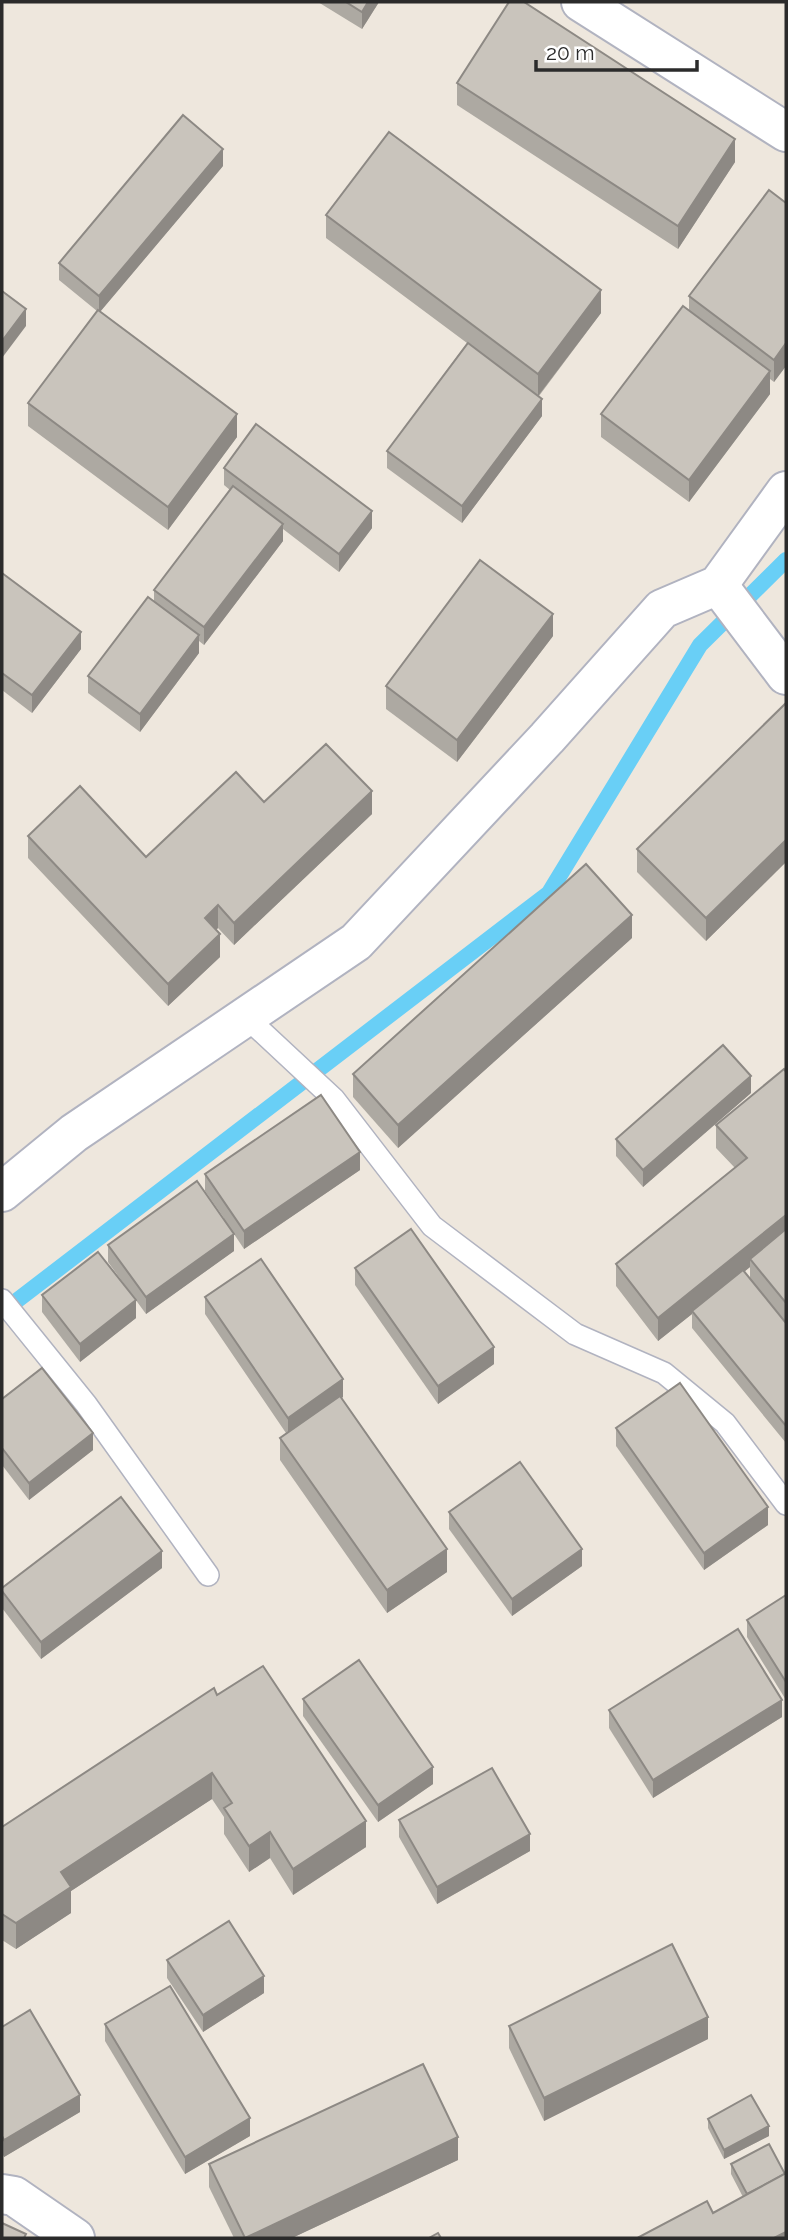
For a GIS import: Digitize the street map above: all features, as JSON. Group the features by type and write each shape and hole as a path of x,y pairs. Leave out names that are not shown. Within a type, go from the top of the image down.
{"street":[{"path":"581,2 786,132"},
{"path":"2,1192 74,1133 356,942 547,738 662,609 718,584 786,491"},
{"path":"718,584 786,675"},
{"path":"2,2194 14,2196 75,2238"}],"lane":[{"path":"246,1017 334,1099 432,1226 575,1334 664,1373 725,1423 786,1504"},
{"path":"2,1300 86,1404 208,1575"}],"building":[{"path":"346,2 368,2 362,12"},
{"path":"509,2 524,2 735,139 678,226 457,83"},
{"path":"183,115 223,149 99,296 59,263"},
{"path":"389,132 601,290 538,374 326,215"},
{"path":"769,190 786,203 786,343 774,360 689,296"},
{"path":"2,291 26,309 2,341"},
{"path":"683,306 770,371 689,480 601,414"},
{"path":"98,310 237,414 168,507 28,403"},
{"path":"468,343 542,399 462,506 387,451"},
{"path":"256,424 372,511 339,554 224,468"},
{"path":"233,486 283,524 204,627 154,590"},
{"path":"480,560 553,614 457,740 386,686"},
{"path":"2,573 81,632 32,695 2,673"},
{"path":"148,597 199,635 140,714 88,676"},
{"path":"786,703 786,840 706,918 637,849"},
{"path":"326,744 372,791 234,923 218,905 205,918 220,934 168,984 28,836 80,786 146,857 236,772 264,802"},
{"path":"586,864 632,915 398,1125 353,1074"},
{"path":"723,1045 751,1076 643,1170 616,1139"},
{"path":"784,1069 786,1215 658,1318 616,1264 747,1158 716,1125"},
{"path":"321,1095 360,1152 244,1231 205,1174"},
{"path":"197,1181 234,1234 146,1297 108,1245"},
{"path":"411,1229 494,1347 438,1386 355,1268"},
{"path":"786,1229 786,1303 750,1259"},
{"path":"98,1252 136,1300 80,1344 42,1295"},
{"path":"261,1259 343,1379 288,1418 205,1297"},
{"path":"743,1270 786,1323 786,1426 692,1311"},
{"path":"42,1368 93,1433 29,1483 2,1448 2,1399"},
{"path":"680,1383 768,1507 704,1553 616,1428"},
{"path":"340,1396 447,1549 387,1590 280,1438"},
{"path":"520,1462 582,1549 512,1599 449,1512"},
{"path":"121,1497 162,1551 41,1642 2,1588"},
{"path":"786,1595 786,1682 747,1620"},
{"path":"738,1629 782,1700 653,1780 609,1710"},
{"path":"359,1660 433,1767 378,1805 303,1699"},
{"path":"263,1666 366,1821 293,1869 270,1832 249,1846 224,1808 232,1803 212,1773 61,1872 71,1887 16,1923 2,1914 2,1827 214,1688 217,1695"},
{"path":"492,1768 530,1834 437,1887 399,1820"},
{"path":"229,1921 264,1976 203,2015 167,1960"},
{"path":"672,1944 708,2017 544,2098 509,2026"},
{"path":"170,1986 250,2118 185,2157 105,2024"},
{"path":"30,2010 80,2095 4,2140 2,2027"},
{"path":"423,2064 458,2137 245,2238 209,2164"},
{"path":"751,2095 769,2126 724,2150 708,2119"},
{"path":"769,2144 785,2174 747,2194 731,2164"},
{"path":"786,2173 786,2232 774,2238 639,2237 707,2201 713,2213"},
{"path":"2,2223 26,2234 24,2238 2,2238"}],"waterway":[{"path":"2,1312 549,893 700,645 786,560"}]}
